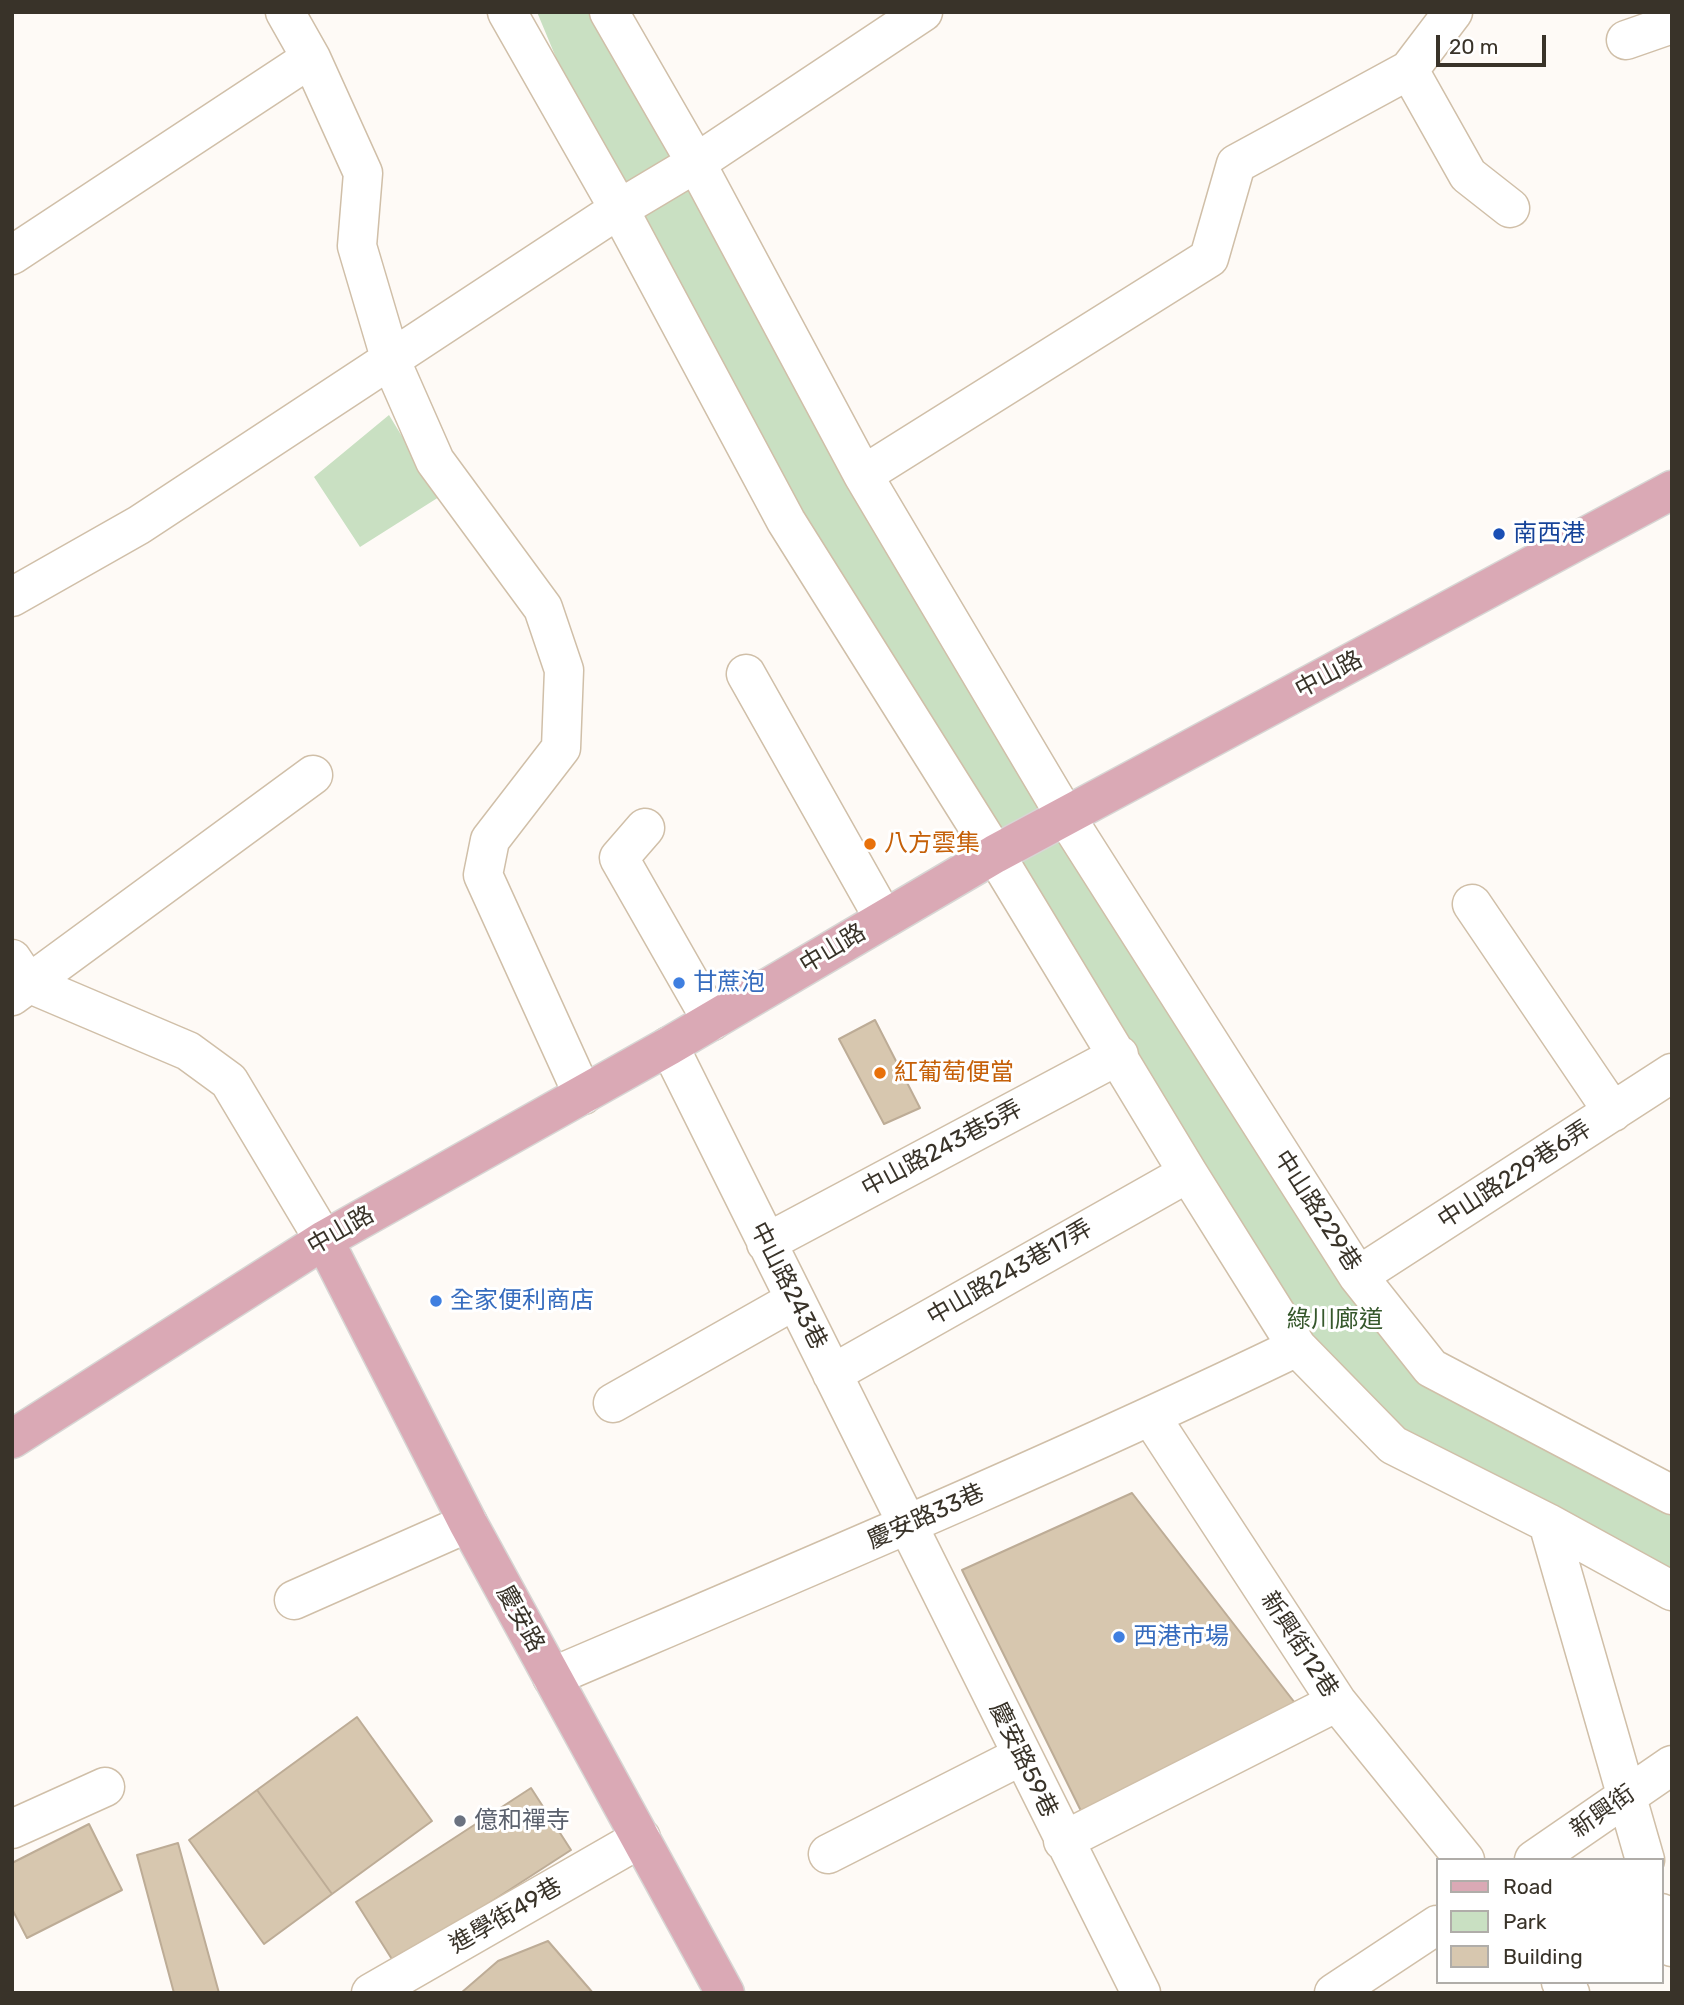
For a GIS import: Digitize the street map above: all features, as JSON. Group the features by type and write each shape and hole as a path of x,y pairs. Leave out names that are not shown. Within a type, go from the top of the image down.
{"main road":[{"name":"中山路","path":"12,1438 324,1240 669,1046 995,854 1672,490"},
{"name":"慶安路","path":"324,1240 468,1523 725,1993"}],"street":[{"path":"285,12 311,58 363,173 356,246 391,361 435,461 543,608 564,670 561,748 490,840 483,875 583,1095"},
{"path":"508,12 619,209 786,521 995,854 1297,1347 1393,1445 1548,1523 1672,1591"},
{"name":"中山路229巷","path":"609,12 696,163 863,475 1066,817 1358,1276 1431,1368 1672,1496"},
{"path":"12,597 139,525 923,12"},
{"path":"863,475 1209,258 1237,164 1409,70 1453,12"},
{"path":"1626,40 1672,24"},
{"path":"12,255 311,58"},
{"path":"1409,70 1468,176 1510,208"},
{"path":"746,674 884,919"},
{"path":"18,979 313,775"},
{"path":"645,828 619,858 712,1021"},
{"path":"1472,904 1614,1112"},
{"path":"18,979 188,1051 229,1081 324,1240"},
{"name":"中山路243巷","path":"669,1046 909,1525"},
{"name":"中山路243巷5弄","path":"766,1243 1119,1055"},
{"name":"中山路229巷6弄","path":"1358,1276 1672,1073"},
{"name":"中山路243巷17弄","path":"832,1374 1188,1173"},
{"path":"613,1403 795,1300"},
{"name":"慶安路33巷","path":"552,1676 909,1525 1151,1418 1297,1347"},
{"name":"新興街12巷","path":"1151,1418 1337,1702 1463,1858"},
{"path":"294,1601 468,1523"},
{"path":"1548,1523 1644,1858"},
{"name":"慶安路59巷","path":"909,1525 1140,1993"},
{"path":"1063,1841 1337,1702"},
{"path":"828,1854 1021,1756"},
{"name":"新興街","path":"1537,1858 1672,1765"},
{"path":"12,1829 105,1787"},
{"name":"進學街49巷","path":"371,1993 641,1838"},
{"path":"1663,1919 1672,1947"},
{"path":"1334,1993 1436,1926"}],"green space":[{"name":"綠川廊道","path":"537,12 626,12 863,475 1431,1368 1672,1495 1672,1591 1393,1445 1297,1347 619,209"},
{"path":"389,415 439,497 360,547 314,477"}],"building":[{"name":"紅葡萄便當","path":"875,1020 920,1108 884,1124 839,1039"},
{"name":"西港市場","path":"1132,1493 1295,1703 1084,1817 962,1570"},
{"path":"357,1717 432,1821 332,1894 257,1790"},
{"path":"531,1788 571,1850 395,1964 356,1902"},
{"path":"257,1790 332,1894 264,1944 189,1840"},
{"path":"89,1824 122,1890 27,1938 12,1909 12,1863"},
{"path":"178,1843 219,1993 174,1993 137,1855"},
{"path":"548,1941 593,1993 461,1993 498,1961"}],"place":[{"name":"南西港","path":"1499,534"},
{"name":"八方雲集","path":"870,844"},
{"name":"甘蔗泡","path":"679,983"},
{"name":"紅葡萄便當","path":"880,1073"},
{"name":"全家便利商店","path":"436,1301"},
{"name":"西港市場","path":"1119,1637"},
{"name":"億和禪寺","path":"460,1821"}]}
